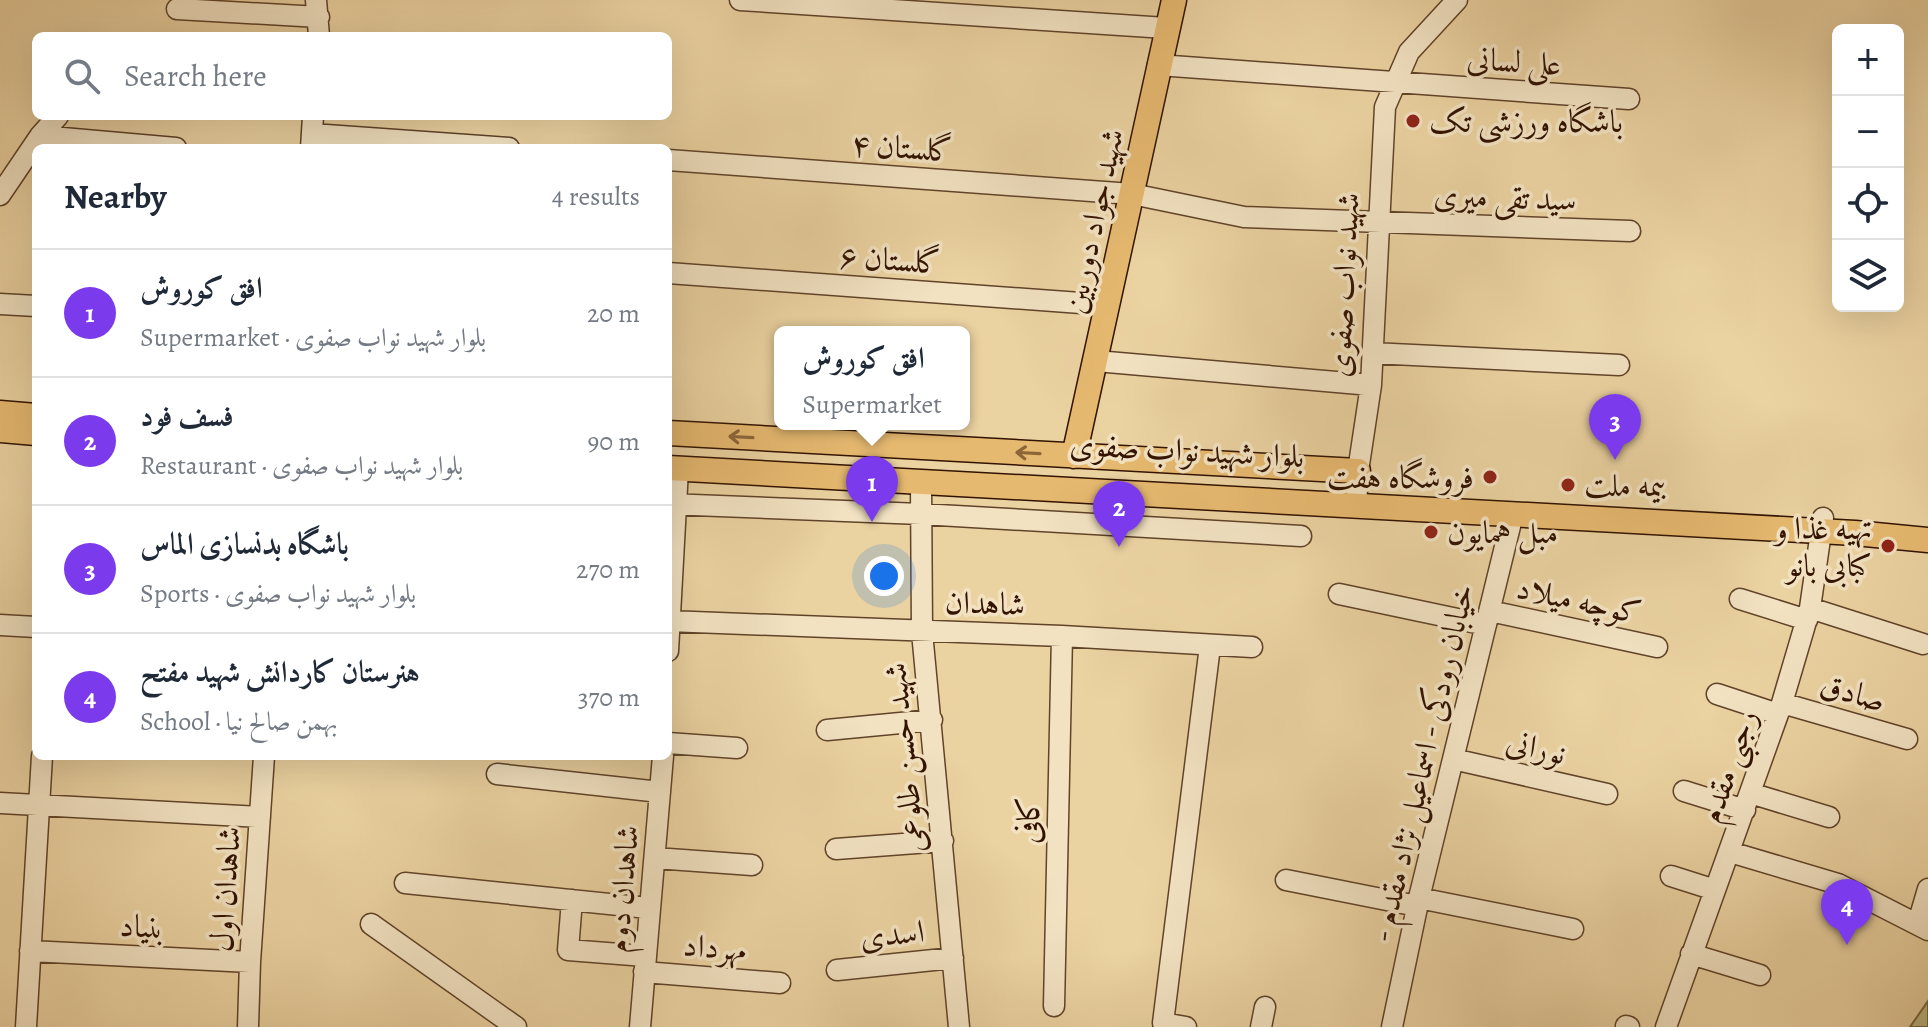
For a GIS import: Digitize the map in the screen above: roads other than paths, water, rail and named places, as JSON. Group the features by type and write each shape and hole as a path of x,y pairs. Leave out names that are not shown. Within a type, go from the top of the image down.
{"main road":[{"name":"شهید جواد دوربین","path":"1074,456 1174,0"},
{"path":"0,413 32,416"},
{"path":"0,430 32,433"},
{"path":"672,433 1074,456 1357,489"},
{"name":"بلوار شهید نواب صفوی","path":"672,463 1357,489 1822,525 1855,533 1928,540"},
{"name":"بلوار شهید نواب صفوی","path":"672,463 921,482 1357,489 1513,514 1822,525"}],"street":[{"path":"740,0 1166,28"},
{"name":"شهید نواب صفوی","path":"1357,489 1371,385 1385,107 1409,52 1457,0"},
{"path":"177,9 318,18"},
{"name":"علی لسانی","path":"1158,65 1629,99"},
{"path":"35,144 54,120"},
{"path":"312,133 439,144"},
{"path":"40,136 131,144"},
{"path":"0,195 32,148"},
{"name":"گلستان ۴","path":"672,160 1132,194 1244,217 1377,222"},
{"name":"سید تقی میری","path":"1377,222 1630,231"},
{"name":"گلستان ۶","path":"672,273 1108,305"},
{"path":"0,304 32,306"},
{"path":"1372,353 1619,365"},
{"path":"1096,361 1371,385"},
{"name":"شهید حسن طلوعی","path":"921,482 922,632 959,1027"},
{"path":"672,504 921,514 1301,536"},
{"name":"- خیابان رودکی - اسماعیل نژاد مقدم","path":"1392,1027 1418,902 1513,514"},
{"name":"رجبی مقدم","path":"1666,1027 1780,708 1808,614 1822,525"},
{"name":"کوچه میلاد","path":"1339,594 1657,647"},
{"path":"1740,599 1923,644"},
{"name":"شاهدان","path":"672,621 1062,636 1252,647"},
{"path":"0,625 32,627"},
{"name":"کافی","path":"1054,1006 1062,636"},
{"path":"1186,1027 1163,1023 1210,646"},
{"name":"صادق","path":"1717,694 1907,739"},
{"path":"827,730 932,720"},
{"path":"672,743 737,748"},
{"name":"نورانی","path":"1453,759 1607,794"},
{"path":"26,1027 42,760"},
{"name":"شاهدان اول","path":"248,1027 264,760"},
{"name":"شاهدان دوم","path":"640,1027 663,760"},
{"path":"497,774 660,792"},
{"path":"1684,791 1829,817"},
{"path":"0,803 260,817"},
{"path":"836,849 943,841"},
{"path":"1730,852 1838,884 1923,926 1928,889"},
{"path":"655,858 752,865"},
{"path":"1671,876 1715,890"},
{"path":"1286,880 1573,929"},
{"path":"405,883 648,908"},
{"name":"مهرداد","path":"572,900 568,950 780,983"},
{"path":"371,924 516,1027"},
{"name":"بنیاد","path":"30,951 250,962"},
{"path":"1691,954 1760,975"},
{"name":"اسدی","path":"837,970 953,958"}],"place":[{"name":"باشگاه ورزشی تک","path":"1413,121"},
{"name":"باشگاه بدنسازی الماس","path":"1615,460"},
{"name":"فروشگاه هفت","path":"1490,477"},
{"name":"بیمه ملت","path":"1568,485"},
{"name":"افق کوروش","path":"872,522"},
{"name":"مبل همایون","path":"1431,532"},
{"name":"تهیه غذا و کبابی بانو","path":"1888,546"},
{"name":"فسف فود","path":"1119,547"},
{"name":"هنرستان کاردانش شهید مفتح","path":"1847,945"}]}
